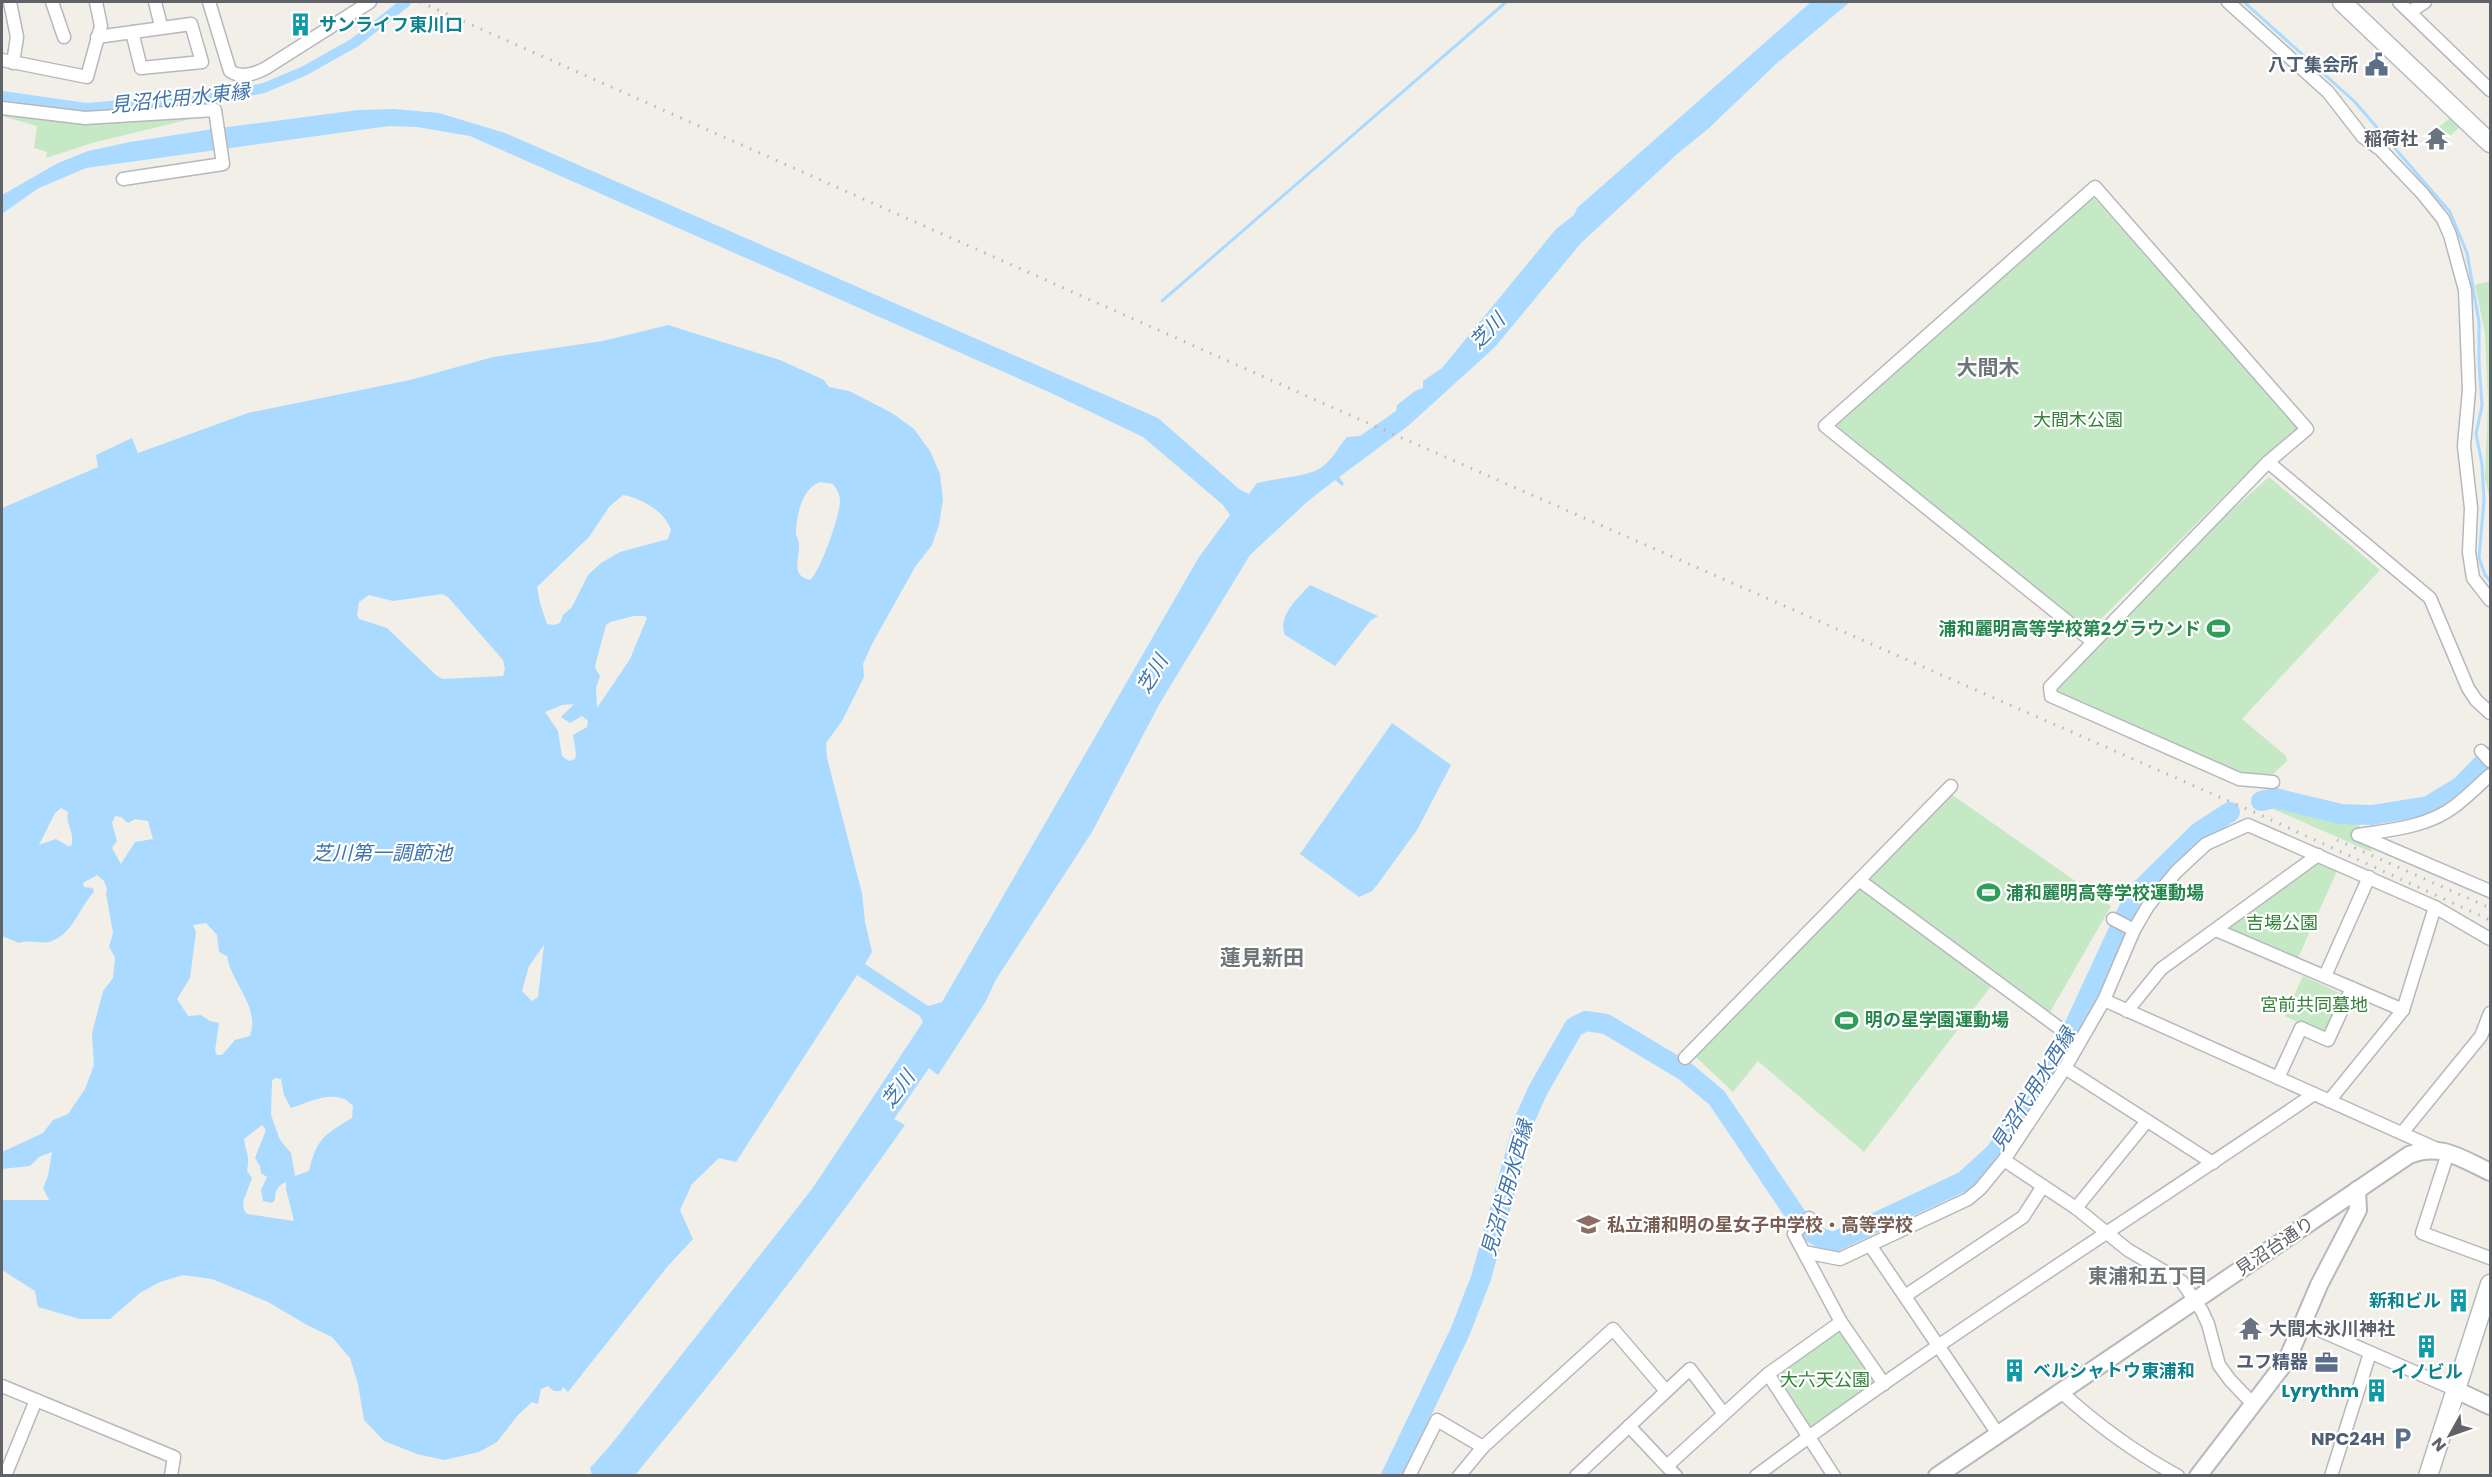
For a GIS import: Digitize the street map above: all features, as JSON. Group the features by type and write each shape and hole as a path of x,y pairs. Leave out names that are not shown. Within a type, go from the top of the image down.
{"main road":[{"path":"2342,2 2490,143"},
{"path":"2428,1476 2490,1284"}],"street":[{"path":"10,2 18,37 7,62 87,77 101,26 96,2"},
{"path":"52,2 64,37"},
{"path":"154,2 161,26"},
{"path":"209,2 230,71 240,76 258,73 370,2"},
{"path":"2228,2 2328,93 2363,137 2381,150 2443,219 2450,235 2465,290 2469,390 2464,446 2471,508 2469,552 2473,578 2490,600"},
{"path":"2399,2 2490,90"},
{"path":"2410,12 2424,2"},
{"path":"97,37 161,26 191,24 202,62 141,68 132,32"},
{"path":"2,108 85,118 215,110 223,164 123,179"},
{"path":"2093,642 1825,426 2095,187 2307,429 2268,462 2093,642 2050,687 2051,696 2239,778 2273,782"},
{"path":"2268,462 2430,598 2468,688 2476,700 2490,713"},
{"path":"2481,751 2490,761"},
{"path":"2490,775 2454,807 2428,820 2402,828 2358,835 2490,891"},
{"path":"1685,1058 1951,786"},
{"path":"1804,1252 1839,1259 1968,1199 1980,1189 2004,1160 2065,1068 2104,1000 2134,930 2148,906 2206,844 2248,825 2435,907 2490,939"},
{"path":"2127,1011 2161,969 2318,855"},
{"path":"2325,976 2369,877"},
{"path":"1859,880 2062,1030"},
{"path":"2329,1101 2403,1010 2435,907"},
{"path":"2113,919 2134,930"},
{"path":"2216,930 2403,1010"},
{"path":"2278,1078 2301,1028 2328,1040 2352,988"},
{"path":"2104,1000 2490,1172"},
{"path":"2402,1133 2481,1036 2490,1013"},
{"path":"2065,1068 2213,1163"},
{"path":"1756,1476 1884,1384 2314,1094"},
{"path":"2076,1208 2147,1121"},
{"name":"見沼台通り","path":"1937,1476 2409,1155 2422,1150 2443,1151"},
{"path":"2443,1151 2422,1233 2490,1258"},
{"path":"2004,1160 2076,1208 2128,1250 2182,1282 2208,1323 2219,1365 2253,1404"},
{"path":"1905,1296 2023,1217 2043,1186"},
{"path":"2198,1476 2287,1360 2319,1285 2358,1210 2357,1190"},
{"path":"1809,1218 1794,1234 1842,1322 1884,1384"},
{"path":"1870,1245 1998,1434"},
{"path":"1667,1466 1768,1374 1842,1322"},
{"path":"2303,1323 2490,1406"},
{"path":"1459,1476 1483,1447 1613,1329 1666,1391"},
{"path":"2331,1476 2370,1353"},
{"path":"1576,1476 1690,1369 1724,1414"},
{"path":"1768,1374 1834,1476"},
{"path":"2,1386 174,1456 171,1476"},
{"path":"2060,1391 2096,1423 2149,1460 2178,1476"},
{"path":"5,1476 36,1400"},
{"path":"1409,1476 1437,1420 1483,1447"},
{"path":"1629,1426 1676,1476"}],"green space":[{"path":"2,112 67,122 199,117 92,143 46,158 47,152 34,148 37,126 2,116"},
{"path":"2451,117 2460,127 2445,140 2437,129"},
{"name":"大間木公園","path":"2093,197 2298,427 2255,465 2089,631 1832,426"},
{"path":"2490,281 2490,501 2485,478 2488,402 2485,333 2475,285"},
{"name":"浦和麗明高等学校第2グラウンド","path":"2269,477 2380,570 2242,719 2286,756 2287,761 2270,777 2236,772 2057,693 2056,689 2215,525"},
{"name":"浦和麗明高等学校運動場","path":"1951,794 2111,906 2049,1014 1866,879"},
{"path":"2275,806 2323,818 2361,823 2353,837 2372,847 2371,852 2271,808"},
{"name":"吉場公園","path":"2320,862 2337,871 2297,960 2230,932 2230,925"},
{"name":"明の星学園運動場","path":"1859,887 1992,985 1864,1152 1758,1061 1733,1092 1695,1056"},
{"name":"宮前共同墓地","path":"2303,976 2344,997 2328,1033 2323,1034 2285,1016"},
{"name":"大六天公園","path":"1844,1330 1877,1381 1875,1386 1814,1427 1810,1427 1775,1378 1776,1373 1838,1331"}],"water":[{"name":"芝川第一調節池","path":"1811,2 1850,2 1777,63 1709,128 1676,155 1581,243 1495,347 1408,426 1339,477 1344,484 1342,486 1335,480 1307,502 1250,555 1160,703 1092,832 995,981 986,1001 938,1075 929,1068 894,1119 905,1125 773,1303 635,1475 592,1475 590,1468 812,1189 923,1022 920,1016 857,975 736,1162 719,1158 692,1184 680,1210 693,1239 667,1267 568,1392 563,1387 561,1391 554,1391 548,1386 541,1389 538,1404 532,1402 518,1415 497,1442 479,1452 444,1460 417,1454 384,1441 364,1420 358,1384 350,1358 332,1337 268,1302 212,1279 183,1275 160,1282 140,1293 110,1319 80,1319 38,1307 35,1291 2,1270 2,1200 49,1200 43,1188 48,1176 52,1152 39,1157 30,1166 2,1169 2,1152 43,1133 53,1120 68,1114 85,1089 94,1065 92,1033 103,991 113,978 115,957 109,947 113,933 107,889 104,881 97,875 83,883 84,887 93,888 94,892 71,926 59,937 48,942 19,943 2,936 2,508 98,467 96,455 132,438 138,453 248,413 410,380 493,357 603,341 668,325 780,360 824,380 829,387 849,391 892,413 914,429 930,451 940,474 943,500 939,525 932,545 915,567 872,644 863,664 864,677 842,721 826,743 827,758 862,893 865,922 872,952 865,964 928,1006 942,1002 1199,557 1230,515 1223,505 1143,437 1049,392 470,136 417,127 389,126 86,168 37,189 2,214 2,195 58,163 88,151 130,142 358,110 394,109 439,113 505,133 1158,418 1239,489 1249,494 1257,483 1300,475 1322,467 1347,437 1360,436 1396,411 1397,405 1415,391 1423,388 1423,381 1442,368 1556,229 1574,215 1577,208","holes":["820,482 833,484 840,499 837,519 829,543 810,580 800,575 797,566 799,544 796,533 797,524 799,509 805,496 814,485","623,495 652,506 668,523 671,530 668,539 620,552 601,563 588,575 572,607 563,615 560,623 547,624 537,587 589,537 609,507","442,594 448,597 503,660 505,669 503,676 443,679 437,676 387,628 359,619 357,615 359,602 369,595 393,601","634,616 647,618 630,659 597,708 596,688 600,676 595,668 606,625","574,704 561,717 570,723 582,716 588,721 587,727 573,735 575,759 569,761 562,756 558,731 545,712 562,705","61,808 68,812 71,846 56,839 39,845 55,813","115,816 121,817 128,823 135,819 148,821 153,839 135,842 121,864 112,848 117,841 112,823","206,923 217,935 219,952 227,956 234,977 248,1005 252,1025 250,1036 235,1040 222,1055 217,1055 215,1051 219,1023 210,1021 201,1015 188,1016 177,999 190,978 196,932 193,925","544,945 538,997 532,1001 522,991 529,966","275,1078 281,1079 284,1095 291,1108 332,1097 340,1097 353,1106 352,1118 328,1134 319,1144 309,1171 295,1176 291,1153 280,1140 271,1115 272,1081","262,1125 266,1130 255,1158 261,1173 267,1177 261,1190 263,1201 272,1203 275,1200 277,1189 286,1182 294,1221 247,1214 244,1210 243,1202 252,1178 247,1171 248,1158 244,1139"]},
{"path":"1310,585 1378,616 1371,620 1335,666 1285,635 1283,628 1286,614"},
{"path":"1392,723 1451,765 1417,830 1372,891 1359,897 1300,854"}],"waterway":[{"name":"見沼代用水東縁","path":"2,96 86,108 222,97 264,88 304,71 354,43 406,2"},
{"path":"1162,301 1506,2"},
{"path":"2244,2 2355,102 2450,212 2467,253 2479,322 2482,406 2476,434 2482,464 2484,500 2479,558 2485,575 2490,581"},
{"name":"見沼代用水西縁","path":"2261,801 2275,798 2341,814 2372,815 2428,806 2461,786 2490,756"},
{"name":"見沼代用水西縁","path":"1391,1476 1460,1332 1481,1278 1525,1119 1538,1090 1574,1027 1586,1021 1606,1024 1686,1072 1717,1098 1799,1220 1815,1234 1834,1242 1964,1181 1995,1153 2064,1048 2135,895 2199,832 2230,812"}],"railway":[{"path":"420,2 1327,405 2256,813 2490,920"},
{"path":"2337,840 2490,908"}],"place":[{"name":"サンライフ東川口","path":"301,25"},
{"name":"八丁集会所","path":"2376,65"},
{"name":"稲荷社","path":"2436,139"},
{"name":"浦和麗明高等学校第2グラウンド","path":"2219,629"},
{"name":"浦和麗明高等学校運動場","path":"1988,893"},
{"name":"明の星学園運動場","path":"1847,1020"},
{"name":"私立浦和明の星女子中学校・高等学校","path":"1589,1225"},
{"name":"新和ビル","path":"2459,1301"},
{"name":"大間木氷川神社","path":"2251,1329"},
{"name":"イノビル","path":"2427,1346"},
{"name":"ユフ精器","path":"2326,1362"},
{"name":"ベルシャトウ東浦和","path":"2015,1371"},
{"name":"Lyrythm","path":"2377,1391"},
{"name":"NPC24H","path":"2403,1439"}],"district":[{"name":"大間木","path":"1988,368"},
{"name":"蓮見新田","path":"1262,958"},
{"name":"東浦和五丁目","path":"2148,1276"}],"water label":[{"name":"芝川","path":"1487,331"},
{"name":"芝川","path":"1152,674"},
{"name":"芝川","path":"898,1089"}]}
